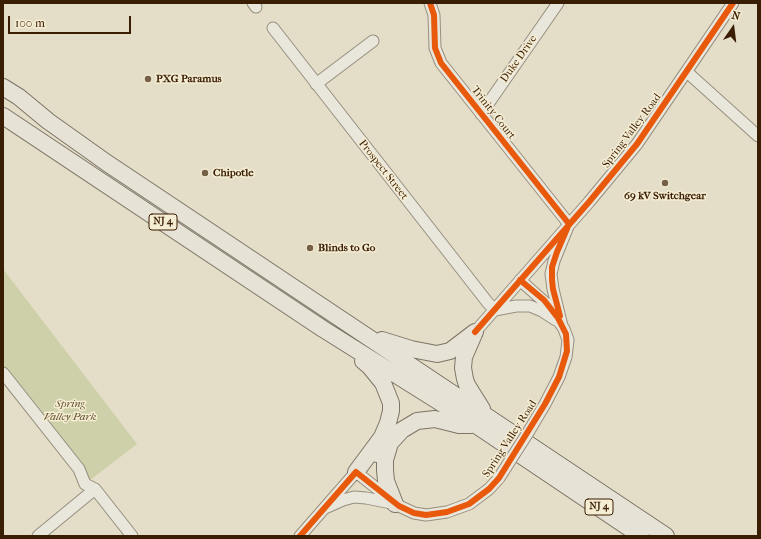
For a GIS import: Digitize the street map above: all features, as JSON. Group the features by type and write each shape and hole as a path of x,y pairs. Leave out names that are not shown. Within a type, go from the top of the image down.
{"highway":[{"path":"3,87 19,97 48,121"},
{"name":"NJ 4","path":"3,98 48,121 119,171 364,334 641,536"},
{"name":"NJ 4","path":"3,116 323,329 480,419 666,536"},
{"path":"323,329 370,367 383,383 391,404 390,418 382,437 356,472"},
{"path":"356,472 406,427 423,420 435,419 458,425 480,419 474,398 465,379 464,373 464,357 475,332"},
{"path":"364,334 411,349 437,354 450,351 475,332"},
{"path":"390,443 385,460 385,470 386,481 395,504"}],"street":[{"name":"Trinity Court","path":"430,3 434,15 436,48 439,59 569,224"},
{"name":"Duke Drive","path":"481,114 558,3"},
{"name":"Spring Valley Road","path":"475,332 638,144 733,3"},
{"name":"Prospect Street","path":"273,28 495,310"},
{"path":"316,84 373,41"},
{"path":"686,72 758,136"},
{"path":"562,326 551,274 554,261 569,224"},
{"name":"Spring Valley Road","path":"356,472 395,504 419,514 439,514 469,504 489,489 499,478 548,398 559,377 567,352 568,340 562,326 544,300 520,280"},
{"path":"495,310 516,306 530,306 542,310 562,326"},
{"path":"3,373 79,469 85,484 95,489 132,536"},
{"path":"300,536 321,510 356,472"},
{"path":"38,536 95,489"},
{"path":"321,510 343,500 354,497 395,504"}],"green space":[{"name":"Spring Valley Park","path":"3,269 137,444 85,484 3,376"}],"cycle path":[{"path":"430,3 434,15 435,48 441,63 569,224 552,267 553,289 560,316"},
{"path":"475,332 589,202 637,144 733,3"},
{"path":"300,536 356,472 399,506 414,513 426,515 447,512 469,504 489,489 499,478 545,404 559,377 567,351 566,334 558,318 544,300 520,280"}],"place":[{"name":"PXG Paramus","path":"148,79"},
{"name":"Chipotle","path":"205,173"},
{"name":"69 kV Switchgear","path":"665,183"},
{"name":"Blinds to Go","path":"310,248"}]}
